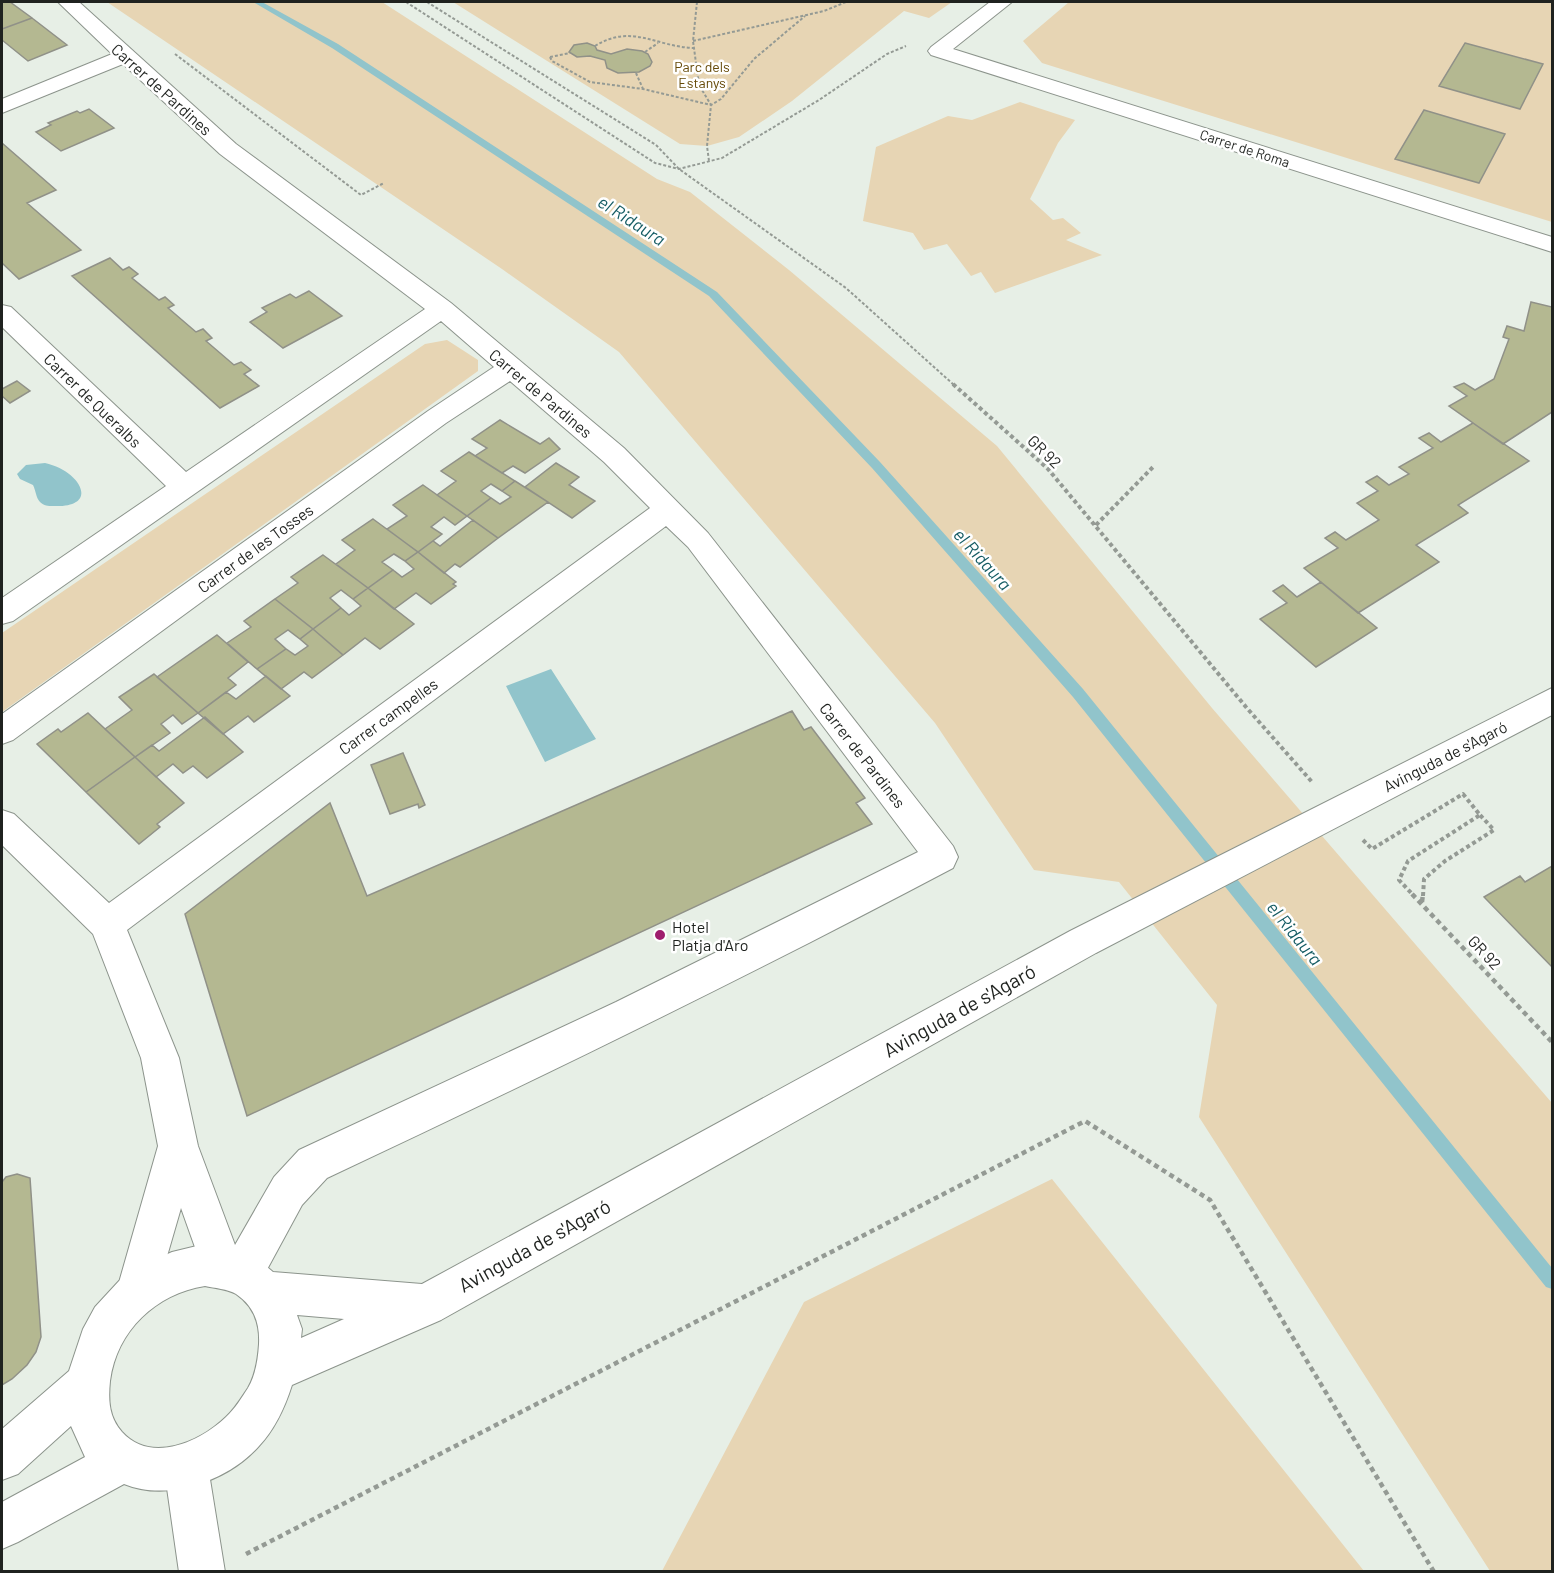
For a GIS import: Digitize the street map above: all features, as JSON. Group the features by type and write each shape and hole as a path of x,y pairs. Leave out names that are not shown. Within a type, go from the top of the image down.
{"street":[{"name":"Carrer de Pardines","path":"68,2 124,56 228,149 442,309 614,455 698,540 941,857 790,937 566,1047 313,1164 288,1191 243,1277"},
{"path":"938,51 1002,2"},
{"name":"Carrer de Roma","path":"938,51 1552,245"},
{"path":"2,107 124,56"},
{"path":"2,613 442,309"},
{"name":"Carrer de Queralbs","path":"2,313 184,487"},
{"name":"Carrer de les Tosses","path":"2,731 417,431 511,368"},
{"name":"Carrer campelles","path":"107,924 669,509"},
{"name":"Avinguda de s'Agaró","path":"278,1370 426,1305 1083,942 1552,701"},
{"path":"2,824 107,924 160,1058 178,1146 243,1277 277,1314 280,1328 282,1348 271,1392 244,1431 207,1459 186,1467 152,1471 122,1461 111,1453 94,1429 89,1414 87,1383 95,1349 103,1333 124,1304 153,1281 188,1267 243,1277 426,1305"},
{"path":"137,1293 178,1146"},
{"path":"2,1458 87,1383"},
{"path":"2,1526 122,1461"},
{"path":"186,1467 202,1572"}],"path":[{"path":"406,2 627,146 655,163 679,169 722,158 819,100 887,54 913,43 938,51"},
{"path":"427,2 656,145 679,169"},
{"path":"697,2 693,41 699,85 711,105 707,146 709,161"},
{"path":"693,41 805,16 846,2"},
{"path":"570,53 550,57 552,61 590,82 643,89 711,105 721,99 754,60 805,16"},
{"path":"595,46 620,35 679,49 694,48"},
{"path":"645,52 658,43"},
{"path":"171,51 361,195 384,183"},
{"path":"636,73 643,89"},
{"name":"GR 92","path":"679,169 846,288 1048,470 1246,707 1328,815"},
{"path":"1096,525 1153,467"},
{"path":"1372,849 1463,794 1494,830 1445,861 1424,879 1422,903"},
{"name":"GR 92","path":"1480,815 1408,861 1399,880 1552,1042"},
{"path":"244,1556 1085,1121 1210,1200 1434,1572"}],"green space":[{"path":"107,2 382,2 657,179 690,192 789,270 997,446 1212,708 1552,1103 1552,1571 1490,1571 1199,1117 1217,1005 1119,882 1034,870 935,723 619,352 502,269"},
{"name":"Parc dels Estanys","path":"453,2 952,2 929,18 904,11 792,101 739,137 707,146 680,144"},
{"path":"1069,2 1552,2 1552,222 1042,63 1023,41"},
{"path":"1020,102 1075,120 1058,143 1030,199 1053,220 1063,218 1081,233 1066,240 1102,255 995,293 981,272 971,276 947,244 924,250 913,233 863,221 876,147 948,116 972,120"},
{"path":"447,340 478,360 478,371 2,712 2,633 425,344"},
{"path":"1052,1179 1364,1571 662,1571 804,1302"}],"water":[{"path":"45,463 58,467 76,481 81,495 77,501 68,505 45,505 39,500 33,485 20,479 17,474 26,465"},
{"path":"551,669 596,739 545,762 506,686"}],"building":[{"path":"2,2 10,2 32,18 2,29"},
{"path":"32,18 67,45 28,61 2,40 2,29"},
{"path":"587,43 595,46 597,50 611,54 627,49 642,51 648,54 652,62 650,66 639,72 618,73 607,68 605,60 590,56 577,57 569,52 574,45"},
{"path":"1465,43 1543,64 1520,109 1439,86"},
{"path":"89,109 114,128 61,151 36,132 51,125 48,123 77,111 80,113"},
{"path":"1424,110 1505,134 1479,183 1395,159"},
{"path":"2,143 56,190 27,203 81,250 19,279 2,263"},
{"path":"110,258 123,270 129,267 138,274 132,278 159,300 165,297 174,305 168,308 196,332 203,329 212,338 206,341 234,365 241,362 251,370 244,374 259,386 220,408 72,276"},
{"path":"309,291 342,316 283,348 250,322 267,312 262,308 290,294 296,298"},
{"path":"1531,302 1552,307 1552,412 1503,444 1449,406 1467,396 1454,387 1464,383 1475,390 1494,379 1509,339 1503,337 1507,326 1524,331"},
{"path":"17,381 30,391 10,403 2,396 2,389"},
{"path":"500,420 540,444 549,438 560,449 525,473 513,466 502,473 475,456 487,448 472,439"},
{"path":"1473,423 1529,461 1458,505 1468,513 1416,545 1439,562 1358,613 1304,568 1338,548 1325,538 1335,532 1346,540 1379,520 1357,503 1378,491 1366,482 1377,476 1389,485 1409,474 1399,467 1433,448 1419,438 1429,433 1441,442"},
{"path":"469,452 515,481 502,491 491,484 481,491 491,498 467,516 437,495 456,481 441,471"},
{"path":"556,463 579,477 569,485 595,501 572,518 525,487"},
{"path":"515,481 548,502 498,538 467,516 491,498 500,504 511,497 502,491"},
{"path":"423,485 467,516 455,525 444,517 431,527 442,534 418,552 387,529 407,516 393,505"},
{"path":"373,519 418,552 405,561 394,554 382,562 393,570 368,588 336,564 355,550 342,540"},
{"path":"473,520 498,538 460,567 455,564 444,573 418,552 433,541 440,546"},
{"path":"418,552 456,582 453,584 456,586 431,604 416,593 394,609 368,588 393,570 402,577 414,569 405,561"},
{"path":"323,555 368,588 353,599 341,590 330,598 341,608 313,629 275,599 298,583 291,577"},
{"path":"1321,582 1377,628 1316,667 1260,619 1287,603 1273,591 1283,585 1297,597"},
{"path":"368,588 414,624 380,649 365,638 343,655 313,629 341,608 349,615 361,606 353,599"},
{"path":"275,599 313,629 300,639 288,630 275,639 286,649 257,669 227,643 251,627 244,621"},
{"path":"313,629 343,655 312,678 304,672 281,689 257,669 286,649 295,655 308,646 300,639"},
{"path":"217,635 248,662 228,678 236,685 198,713 157,677"},
{"path":"154,674 198,713 182,724 173,715 161,724 170,733 135,757 105,729 132,710 119,697"},
{"path":"266,676 290,696 254,722 248,716 223,734 198,713 226,692 236,699"},
{"path":"792,711 804,730 811,727 865,798 856,803 872,824 247,1116 185,914 330,803 367,896"},
{"path":"88,713 135,757 86,792 37,744 58,729 61,732"},
{"path":"205,717 243,752 207,778 193,766 183,773 173,764 156,777 135,757 152,745 159,751"},
{"path":"403,753 425,805 419,808 418,804 390,814 371,765"},
{"path":"135,757 184,803 157,824 160,827 139,844 86,792"},
{"path":"1552,866 1552,967 1484,897 1520,876 1525,882"},
{"path":"17,1174 30,1178 41,1337 36,1352 27,1365 2,1385 2,1182 6,1177"}],"waterway":[{"name":"el Ridaura","path":"257,2 335,46 713,294 876,465 1078,693 1552,1281"}],"place":[{"name":"Hotel Platja d'Aro","path":"660,935"}]}
